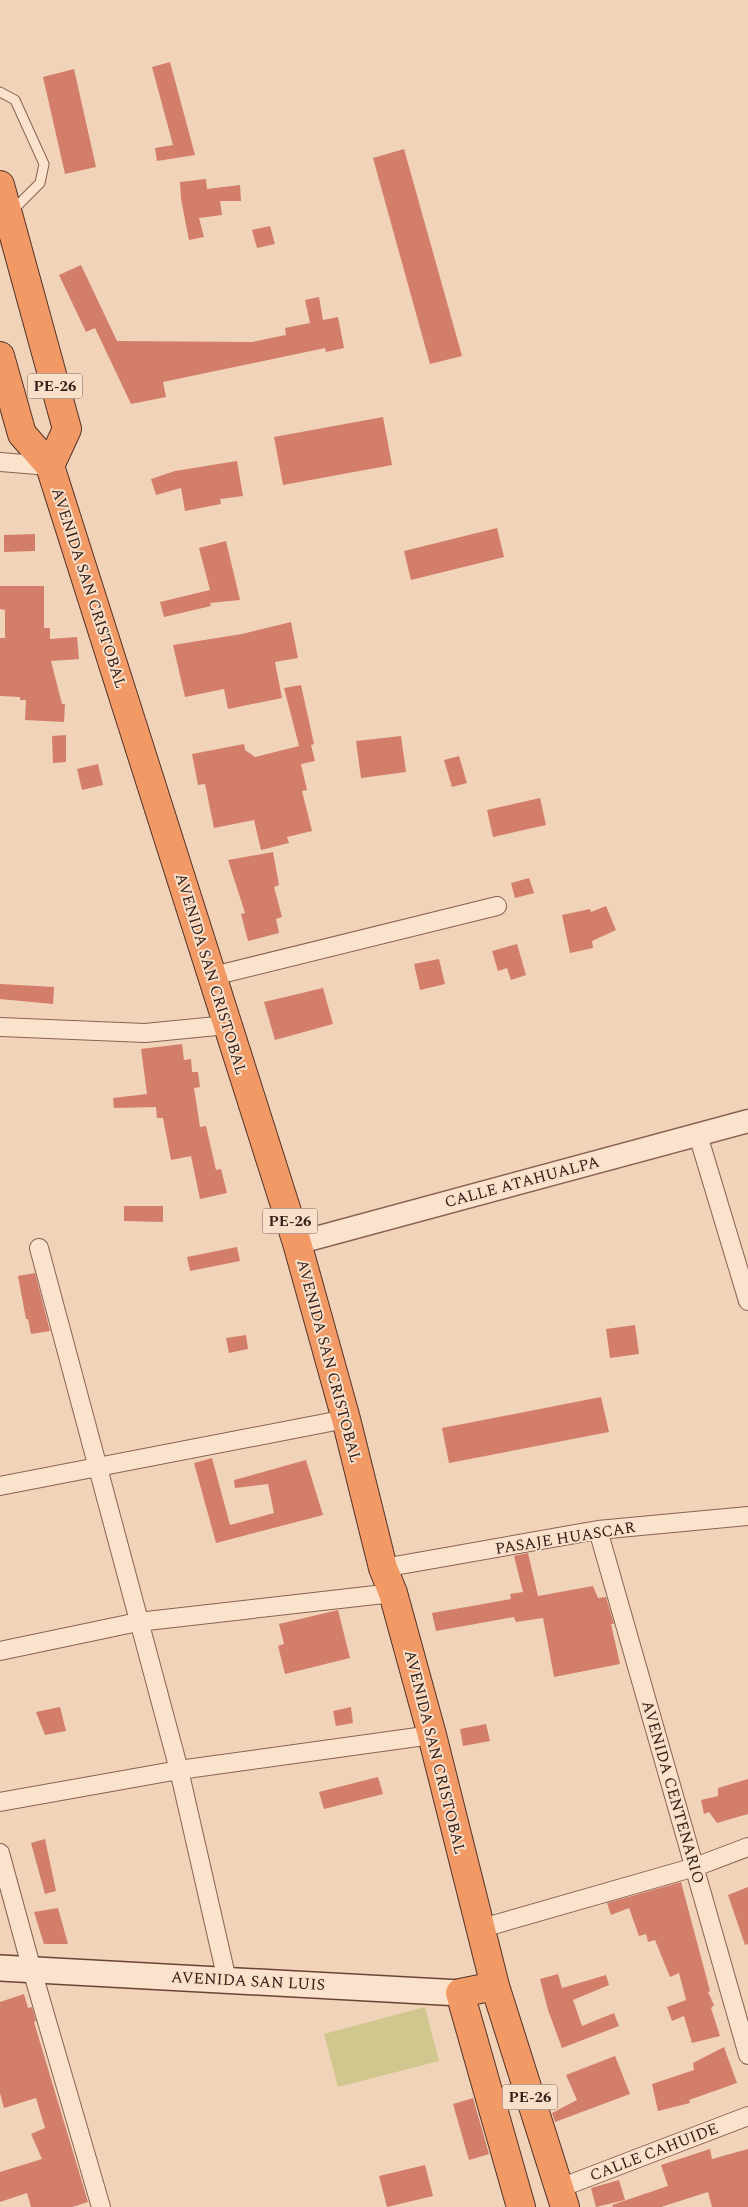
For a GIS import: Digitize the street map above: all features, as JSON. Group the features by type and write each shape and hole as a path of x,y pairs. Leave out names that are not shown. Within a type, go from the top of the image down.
{"highway":[{"name":"AVENIDA SAN CRISTOBAL","path":"0,185 67,429 50,466"},
{"name":"AVENIDA SAN CRISTOBAL","path":"0,356 22,434 50,466 297,1243 346,1420 383,1568 393,1594 432,1735 479,1929 495,1986 562,2198"},
{"name":"AVENIDA SAN LUIS","path":"460,1993 495,1986"},
{"path":"460,1993 520,2207"}],"main road":[{"name":"AVENIDA SAN LUIS","path":"0,1968 460,1993"}],"street":[{"path":"0,462 50,466"},
{"path":"213,976 497,906"},
{"path":"0,1027 146,1033 227,1025"},
{"name":"CALLE ATAHUALPA","path":"297,1243 748,1122"},
{"path":"698,1135 748,1301"},
{"path":"39,1248 179,1770 227,1980"},
{"path":"0,1486 346,1420"},
{"name":"PASAJE HUASCAR","path":"383,1568 598,1530 748,1516"},
{"name":"AVENIDA CENTENARIO","path":"598,1530 748,2055"},
{"path":"0,1651 138,1622 393,1594"},
{"path":"0,1802 179,1770 432,1735"},
{"path":"479,1929 695,1867 748,1847"},
{"path":"0,1853 101,2207"},
{"name":"CALLE CAHUIDE","path":"562,2198 748,2116"}],"lane":[{"path":"0,92 15,100 44,164 40,183 8,214"}],"shaded area":[{"path":"425,2007 439,2061 338,2087 324,2034"}],"building":[{"path":"170,62 195,155 157,161 155,148 173,145 152,67"},
{"path":"74,69 96,167 65,174 43,77"},
{"path":"404,149 462,356 430,364 373,158"},
{"path":"206,179 207,189 240,185 241,201 220,201 222,215 199,218 204,237 189,240 181,199 180,182"},
{"path":"270,226 275,244 257,248 252,230"},
{"path":"81,265 117,341 252,342 286,335 285,328 310,323 305,300 319,297 323,320 338,317 344,348 326,352 325,348 163,382 166,397 131,404 95,328 86,332 59,275"},
{"path":"383,417 392,465 283,485 274,437"},
{"path":"237,461 243,496 220,499 221,504 185,511 181,488 156,495 151,479 175,471"},
{"path":"497,528 504,557 411,580 404,551"},
{"path":"35,534 35,551 4,552 4,535"},
{"path":"226,541 240,600 210,603 211,606 164,617 160,602 210,590 199,548"},
{"path":"0,586 44,586 44,628 50,628 50,639 77,637 79,659 51,661 62,704 65,704 64,722 25,720 26,700 20,700 20,697 0,696 0,638 5,638 5,610 0,609"},
{"path":"291,622 298,658 275,662 282,698 228,709 224,689 185,697 173,645 242,634"},
{"path":"301,685 314,744 311,745 315,761 301,764 307,790 302,791 312,831 287,837 289,843 261,850 254,820 214,828 205,784 198,785 192,754 244,744 245,750 255,757 299,746 284,688"},
{"path":"66,735 66,762 53,763 52,736"},
{"path":"401,736 406,772 361,778 356,741"},
{"path":"459,756 467,783 452,787 444,760"},
{"path":"98,764 103,785 82,790 77,769"},
{"path":"540,798 546,825 493,837 487,810"},
{"path":"273,852 279,885 274,887 282,917 276,919 279,933 248,941 241,914 245,913 228,860"},
{"path":"529,878 534,893 515,898 511,883"},
{"path":"606,906 616,930 592,941 593,948 570,953 562,915 590,909 591,912"},
{"path":"517,944 526,975 511,980 507,968 498,971 492,951"},
{"path":"439,959 445,984 420,990 414,964"},
{"path":"0,984 54,987 53,1004 0,999"},
{"path":"323,988 333,1024 275,1040 264,1002"},
{"path":"182,1044 184,1060 191,1059 192,1072 198,1072 200,1087 194,1088 200,1127 206,1126 216,1170 221,1169 227,1193 200,1199 191,1156 171,1160 163,1118 157,1118 156,1107 114,1108 113,1098 147,1094 141,1049"},
{"path":"124,1206 163,1206 163,1222 124,1221"},
{"path":"237,1247 240,1261 190,1271 187,1257"},
{"path":"35,1273 50,1331 31,1334 28,1319 26,1319 18,1276"},
{"path":"635,1325 639,1354 610,1358 606,1329"},
{"path":"246,1335 248,1349 229,1353 226,1338"},
{"path":"601,1397 609,1432 449,1463 442,1428"},
{"path":"212,1458 230,1525 274,1513 268,1484 235,1488 234,1480 306,1460 323,1515 216,1543 194,1463"},
{"path":"528,1553 538,1596 593,1586 598,1598 606,1597 614,1624 611,1624 620,1664 554,1677 543,1618 516,1622 514,1617 436,1631 432,1613 511,1599 510,1594 523,1592 514,1556"},
{"path":"338,1610 350,1658 285,1674 278,1646 284,1644 279,1624"},
{"path":"60,1707 66,1731 45,1735 36,1712"},
{"path":"351,1707 353,1723 336,1726 333,1711"},
{"path":"486,1724 490,1741 463,1746 460,1729"},
{"path":"378,1777 383,1794 324,1809 319,1792"},
{"path":"748,1779 748,1814 717,1823 709,1812 704,1814 701,1800 718,1796 718,1788"},
{"path":"45,1839 56,1891 45,1894 31,1843"},
{"path":"681,1882 710,1991 708,1992 714,2005 711,2008 720,2036 692,2043 684,2016 672,2021 667,2007 686,2000 679,1973 670,1977 655,1940 648,1942 646,1934 639,1936 629,1908 611,1915 607,1903"},
{"path":"748,1887 748,1944 745,1945 728,1895"},
{"path":"58,1908 68,1944 44,1944 34,1912"},
{"path":"558,1974 562,1988 606,1975 609,1985 573,2000 582,2026 614,2013 619,2026 562,2048 548,2010 540,1979"},
{"path":"24,1994 28,2008 32,2007 36,2021 34,2022 88,2202 72,2207 31,2207 27,2193 0,2202 0,2172 42,2159 31,2134 45,2128 36,2098 4,2108 0,2093 0,2002"},
{"path":"724,2047 737,2083 689,2100 690,2103 658,2111 652,2084 694,2070 693,2063"},
{"path":"615,2056 630,2094 555,2122 552,2113 577,2100 566,2075"},
{"path":"473,2098 489,2154 469,2160 453,2104"},
{"path":"710,2149 712,2159 748,2149 748,2207 712,2207 708,2192 661,2207 613,2207 612,2205 668,2186 661,2165"},
{"path":"425,2165 433,2196 387,2207 379,2176"},
{"path":"619,2180 625,2200 596,2207 591,2188"}]}
